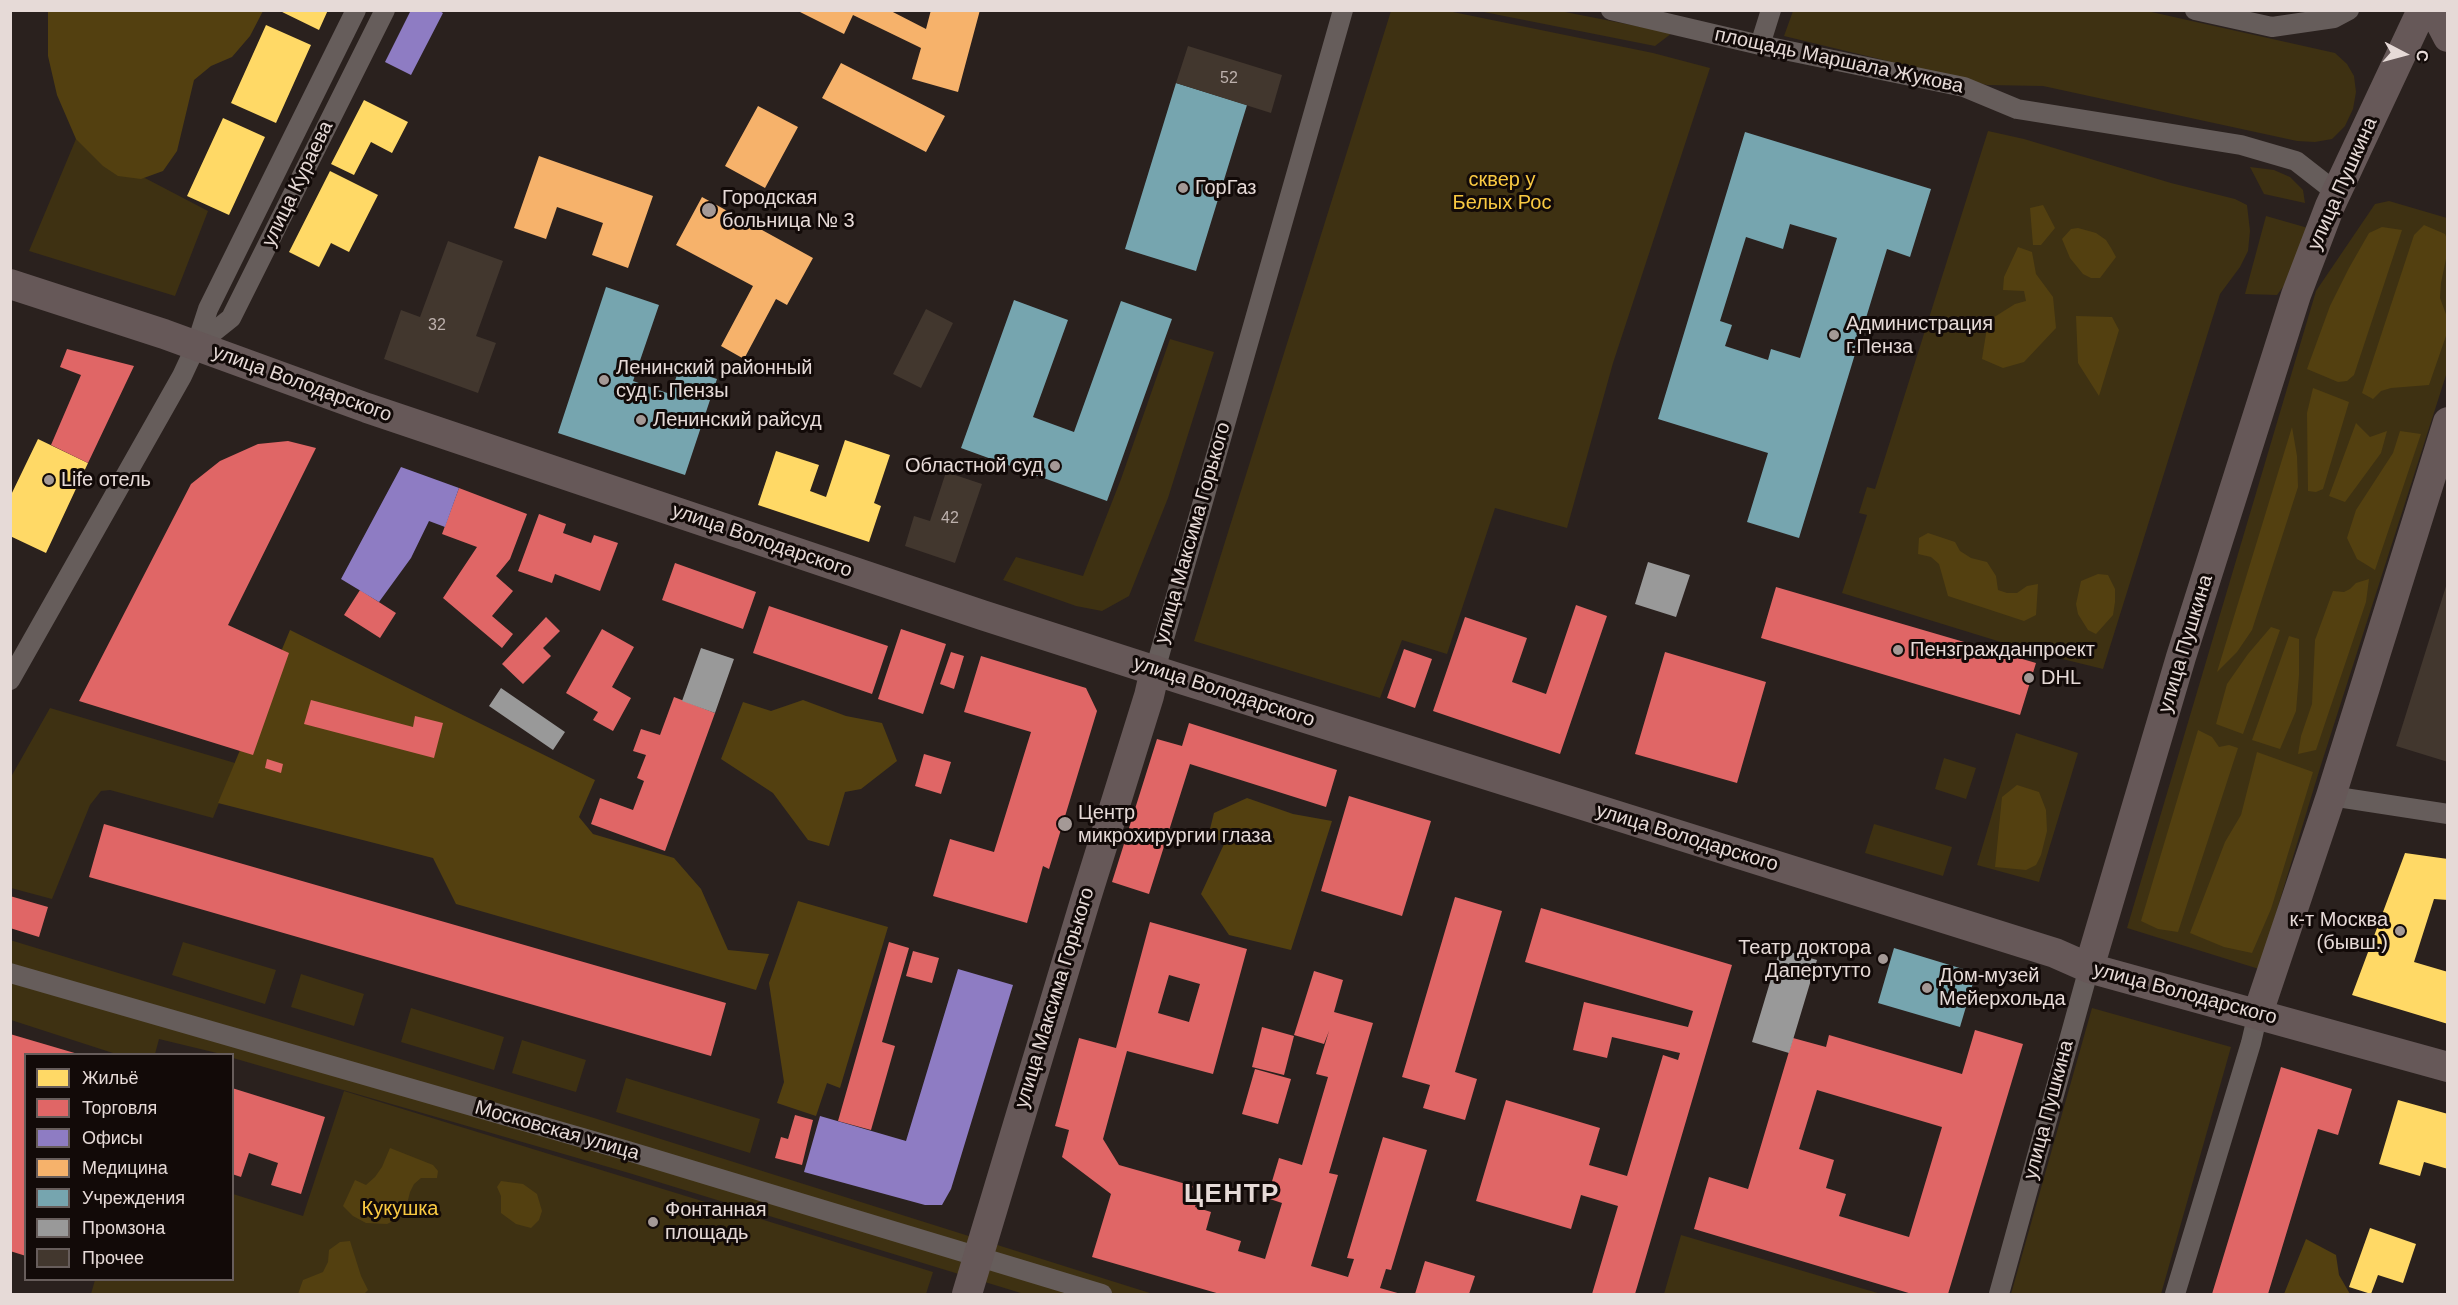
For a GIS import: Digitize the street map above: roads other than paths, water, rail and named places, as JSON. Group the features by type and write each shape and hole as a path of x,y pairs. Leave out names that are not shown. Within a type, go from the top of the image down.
{"main road":[{"name":"улица Пушкина","path":"2089,968 2181,657 2296,296 2337,193 2422,10"},
{"path":"2434,10 2448,37"},
{"name":"улица Володарского","path":"10,284 196,346 378,412 970,611 2055,952 2089,968 2448,1067"},
{"path":"2258,1014 2331,796 2448,422"},
{"name":"улица Максима Горького","path":"967,1294 1155,670"}],"street":[{"name":"улица Кураева","path":"10,680 182,376 196,346 208,309 356,10"},
{"name":"улица Кураева","path":"196,346 231,318 385,10"},
{"name":"улица Максима Горького","path":"1155,670 1342,10"},
{"name":"площадь Маршала Жукова","path":"1611,10 1760,45 1964,87 2017,109 2241,145 2296,160 2337,193"},
{"path":"1760,45 1771,10"},
{"path":"2195,10 2272,27 2334,18 2349,10"},
{"path":"2331,796 2448,814"},
{"name":"улица Пушкина","path":"1999,1294 2089,968"},
{"name":"Московская улица","path":"10,973 628,1151 1102,1294"},
{"path":"2175,1294 2258,1014"}],"place":[{"name":"ГорГаз","path":"1183,188"},
{"name":"Городская больница № 3","path":"709,210"},
{"name":"Администрация г.Пенза","path":"1834,335"},
{"name":"Ленинский районный суд г. Пензы","path":"604,380"},
{"name":"Ленинский райсуд","path":"641,420"},
{"name":"Областной суд","path":"1055,466"},
{"name":"Life отель","path":"49,480"},
{"name":"Пензгражданпроект","path":"1898,650"},
{"name":"DHL","path":"2029,678"},
{"name":"Центр микрохирургии глаза","path":"1065,824"},
{"name":"к-т Москва (бывш.)","path":"2400,931"},
{"name":"Театр доктора Дапертутто","path":"1883,959"},
{"name":"Дом-музей Мейерхольда","path":"1927,988"},
{"name":"Фонтанная площадь","path":"653,1222"}],"district":[{"name":"ЦЕНТР","path":"1232,1195"}],"park label":[{"name":"сквер у Белых Рос","path":"1502,192"},
{"name":"Кукушка","path":"400,1209"}]}
